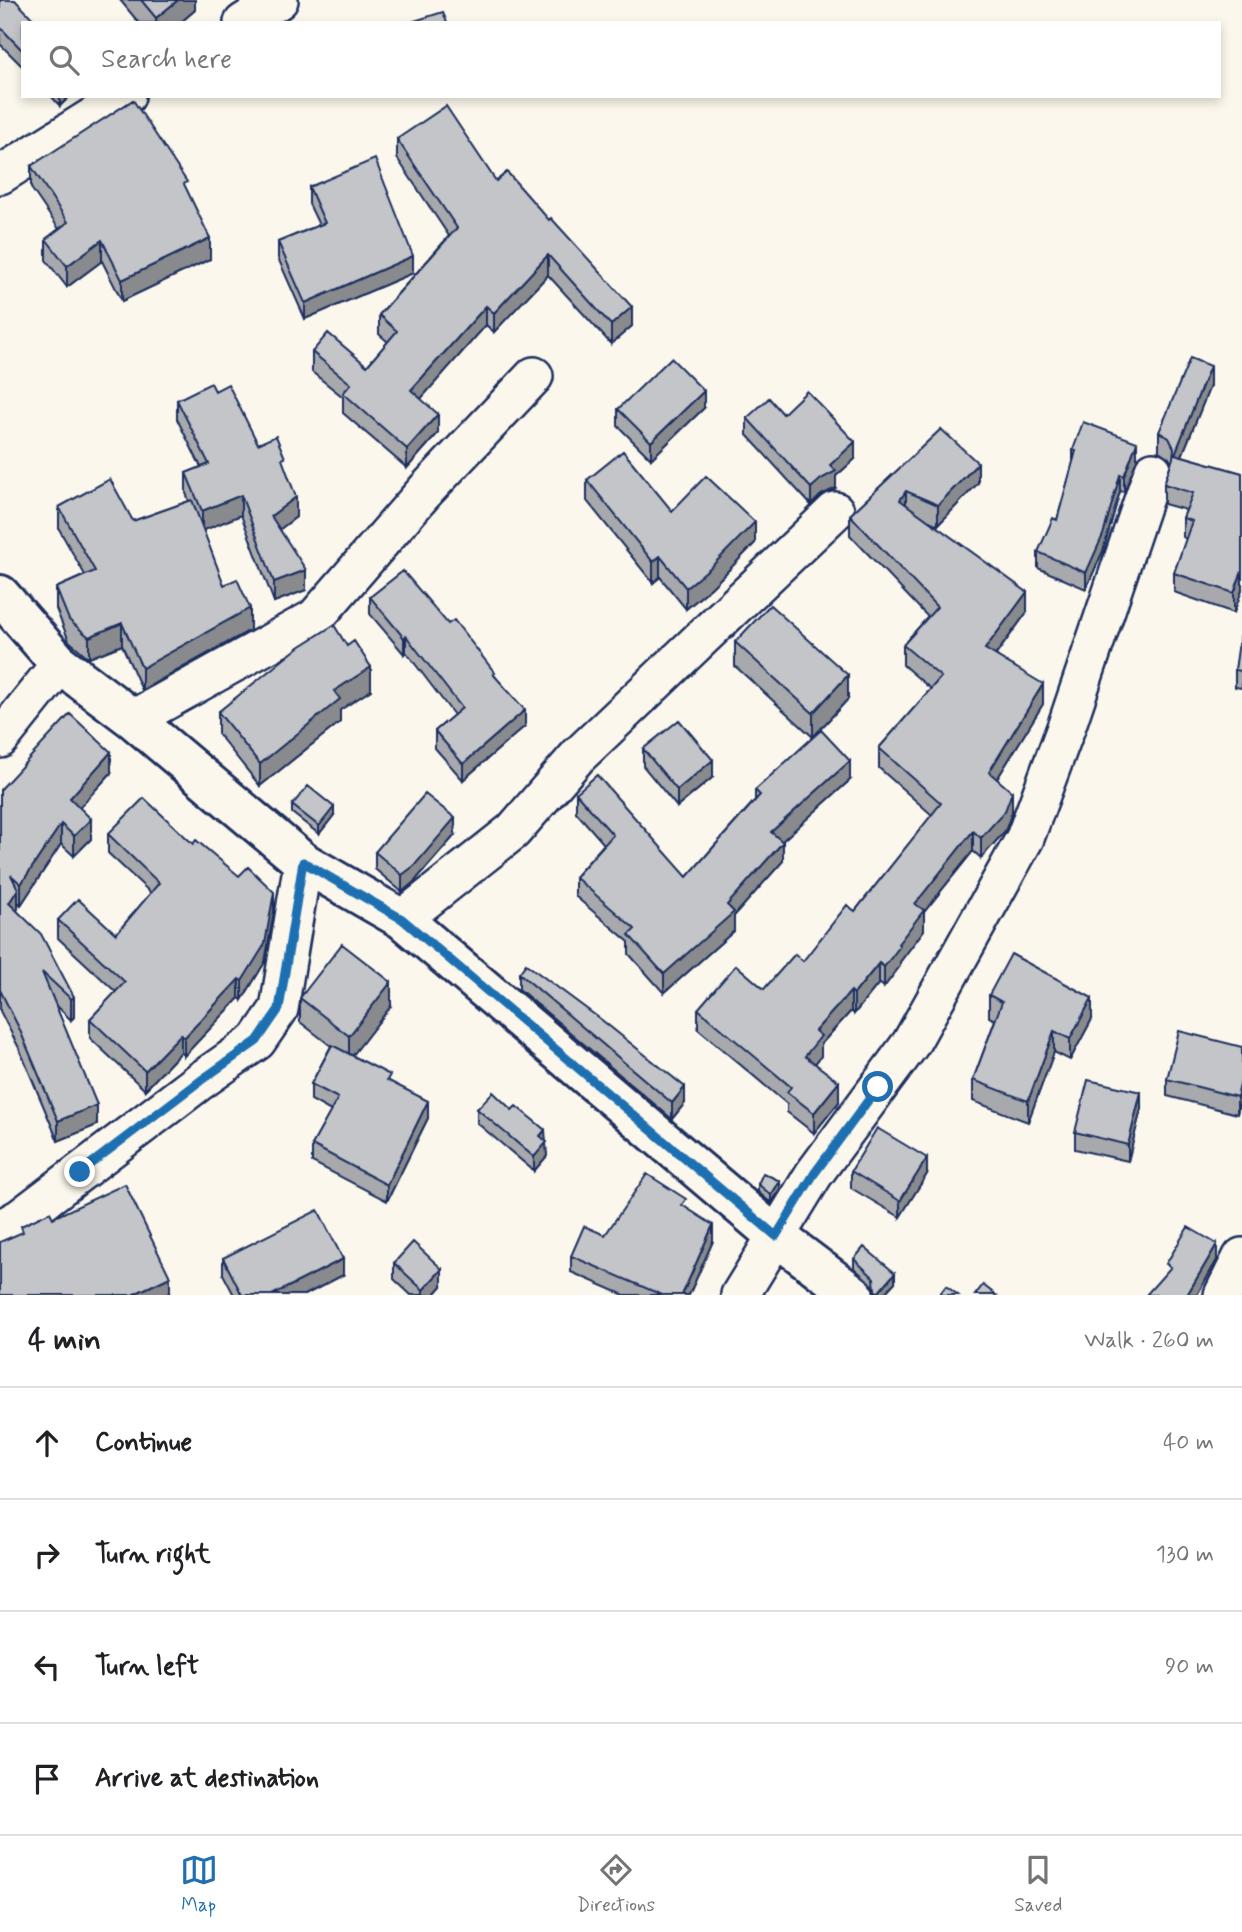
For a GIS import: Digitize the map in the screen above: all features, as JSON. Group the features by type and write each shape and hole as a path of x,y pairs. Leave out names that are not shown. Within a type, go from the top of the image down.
{"street":[{"path":"246,21 279,0"},
{"path":"0,176 123,98"},
{"path":"133,719 316,618 426,489 534,376"},
{"path":"740,1295 814,1174 911,1043 1025,838 1067,725 1153,471"},
{"path":"402,919 513,831 578,756 835,511"},
{"path":"0,595 60,664 133,719 303,862 402,919 776,1236 854,1295"},
{"path":"0,739 60,664"},
{"path":"0,1229 20,1218 257,1041 279,1009 303,862"},
{"path":"1223,1295 1242,1257"}],"building":[{"path":"0,0 15,0 35,21 21,21 21,49 0,27"},
{"path":"141,0 178,0 156,18"},
{"path":"443,12 446,21 414,21"},
{"path":"133,100 187,182 184,184 210,238 122,280 102,240 67,266 46,239 68,222 31,166"},
{"path":"446,106 496,181 507,172 632,307 611,325 548,255 494,313 486,306 411,390 438,414 407,449 343,393 351,384 312,352 328,333 367,366 397,331 379,315 457,228 397,139"},
{"path":"375,159 413,256 305,303 278,242 325,223 309,187"},
{"path":"671,358 704,391 651,442 618,409"},
{"path":"1190,358 1210,366 1175,454 1242,473 1242,571 1234,593 1174,573 1192,521 1183,518 1193,493 1164,484 1174,448 1169,438 1159,432"},
{"path":"211,383 215,391 228,384 258,444 276,436 296,497 271,516 306,570 274,582 241,495 202,511 186,473 209,464 177,400"},
{"path":"807,391 855,442 830,465 836,471 811,488 747,418 769,398 783,414"},
{"path":"1083,422 1137,442 1124,476 1120,475 1103,535 1086,573 1038,552 1053,518 1057,520 1076,451 1073,450"},
{"path":"941,429 978,463 938,505 906,491 900,500 1027,592 985,649 1043,684 989,772 1012,792 1005,811 981,838 973,831 915,904 924,910 884,967 879,963 854,994 851,991 815,1031 821,1036 805,1056 839,1082 814,1113 787,1092 791,1087 698,1009 736,965 764,989 795,954 803,961 847,905 855,911 941,803 879,748 941,677 903,645 937,607 850,515"},
{"path":"623,451 672,511 706,476 755,522 686,588 660,556 653,562 587,480"},
{"path":"110,479 133,521 192,500 224,585 237,579 250,608 142,668 122,623 89,637 69,620 56,588 95,571 59,507"},
{"path":"403,571 448,624 454,620 495,673 493,674 525,710 463,764 435,731 462,708 406,636 404,638 370,597"},
{"path":"770,605 848,675 813,713 735,642"},
{"path":"334,625 347,646 354,641 371,667 334,691 340,699 260,764 218,712 299,647"},
{"path":"1242,635 1242,671 1235,670"},
{"path":"70,714 111,752 70,798 91,819 74,836 61,824 21,884 11,875 18,889 9,903 41,934 74,997 71,999 42,972 97,1105 58,1121 0,990 0,790"},
{"path":"679,720 713,760 677,790 643,749"},
{"path":"821,730 850,761 771,832 783,842 727,905 734,912 664,974 629,935 635,929 575,877 613,835 576,793 597,775 687,877 760,795 755,790"},
{"path":"308,786 334,807 319,826 292,805"},
{"path":"425,794 455,818 414,866 402,875 375,852"},
{"path":"144,798 193,844 196,840 239,876 248,867 274,892 265,944 242,981 239,979 184,1038 181,1034 145,1071 90,1019 125,982 58,920 78,899 116,934 159,883 108,834"},
{"path":"342,944 391,982 349,1036 300,998"},
{"path":"1011,954 1092,998 1070,1039 1054,1031 1028,1101 973,1080 1002,1002 989,995"},
{"path":"526,964 685,1087 672,1103 519,973"},
{"path":"1179,1031 1242,1047 1242,1077 1237,1097 1167,1079"},
{"path":"332,1045 390,1075 387,1080 428,1101 387,1185 312,1145 338,1098 311,1084"},
{"path":"1088,1080 1141,1092 1128,1145 1075,1132"},
{"path":"493,1092 512,1110 516,1106 545,1130 540,1136 547,1142 534,1157 477,1109"},
{"path":"877,1128 927,1158 900,1201 851,1171"},
{"path":"763,1173 780,1181 771,1195 758,1184"},
{"path":"647,1174 686,1199 682,1205 713,1225 682,1295 662,1295 571,1256 584,1226 605,1235"},
{"path":"125,1184 170,1277 132,1295 0,1295 0,1242 23,1232 21,1226 50,1212 53,1218"},
{"path":"318,1210 343,1259 272,1295 242,1295 223,1258"},
{"path":"1188,1227 1217,1244 1187,1295 1146,1295 1171,1267 1166,1264"},
{"path":"413,1242 442,1269 423,1290 394,1263"},
{"path":"864,1247 895,1273 878,1293 875,1290 874,1278 854,1259"},
{"path":"983,1285 996,1295 975,1295"},
{"path":"946,1286 958,1295 939,1295"}],"route":[{"path":"80,1172 257,1041 279,1009 303,862 402,919 776,1236 814,1174 878,1087"}]}
